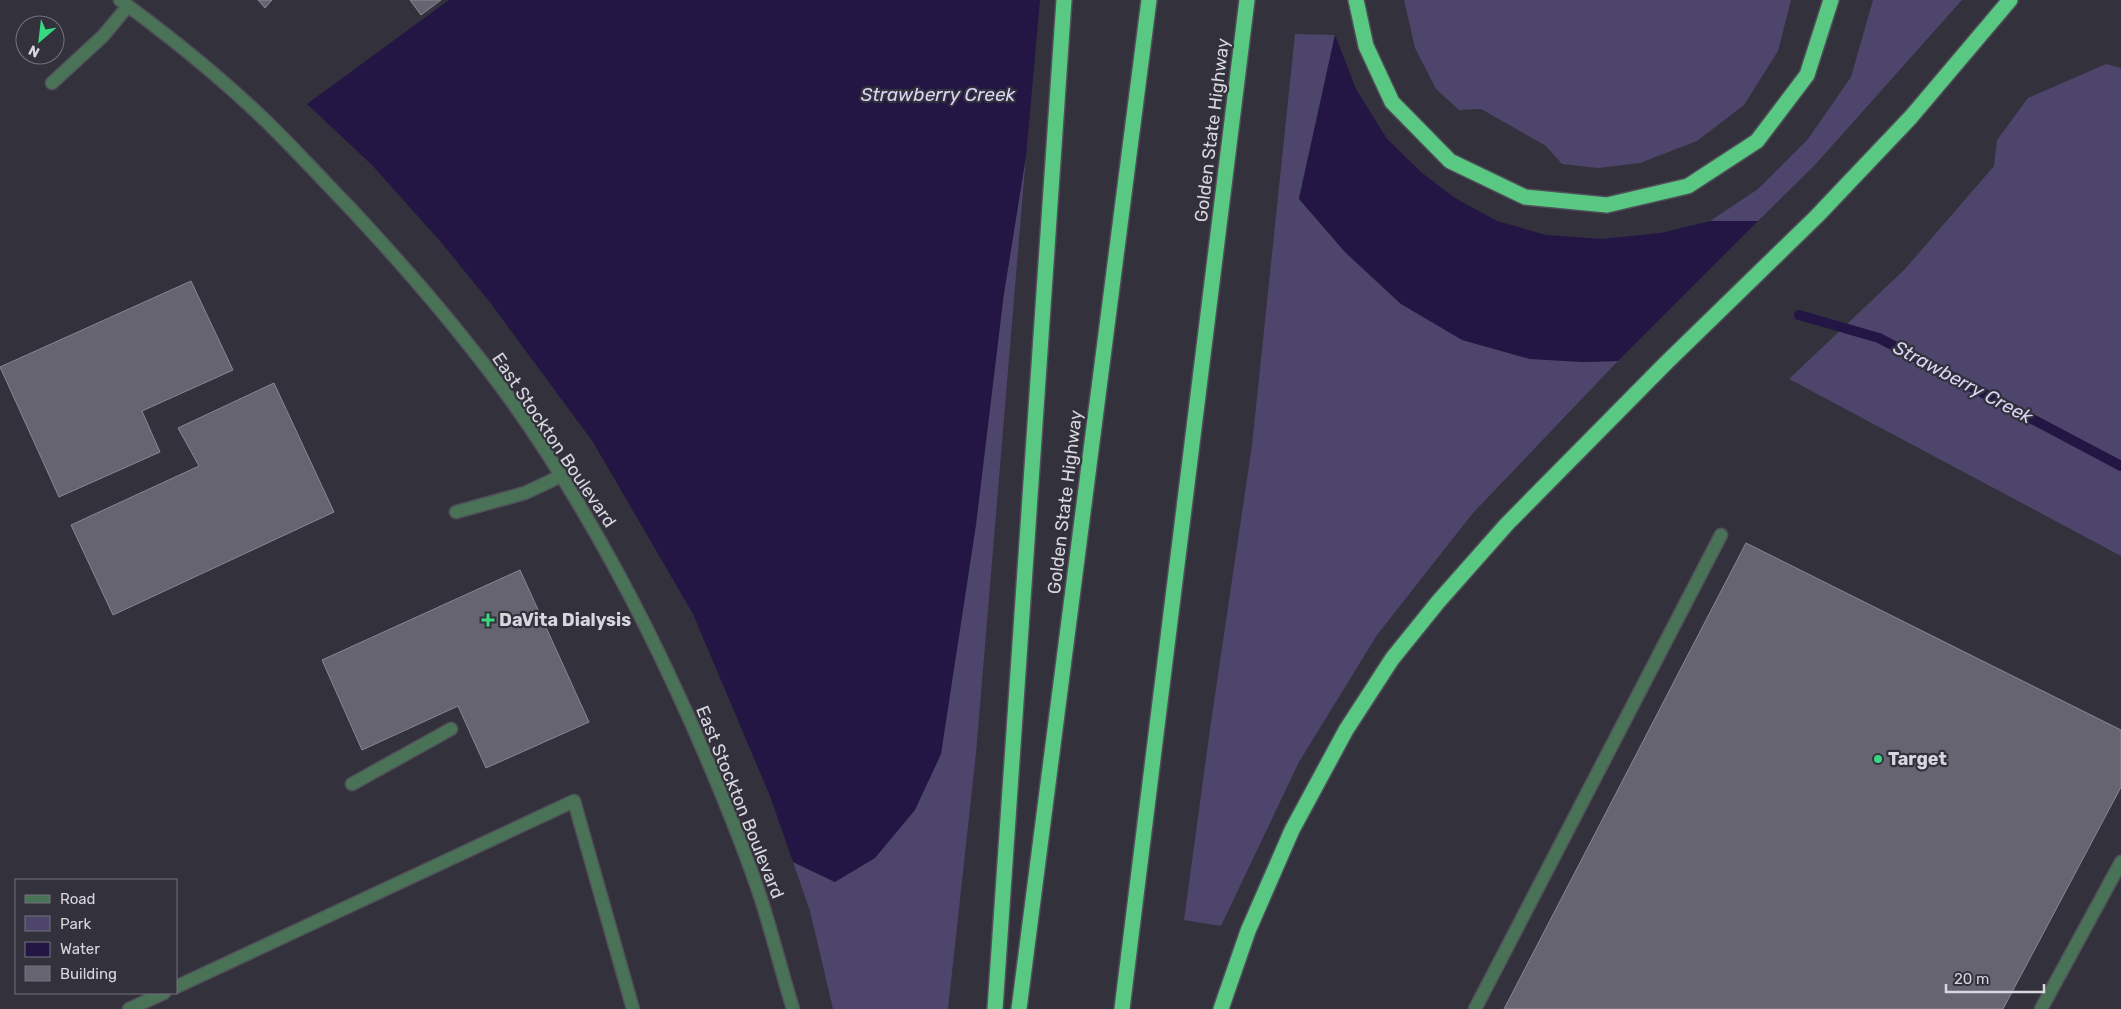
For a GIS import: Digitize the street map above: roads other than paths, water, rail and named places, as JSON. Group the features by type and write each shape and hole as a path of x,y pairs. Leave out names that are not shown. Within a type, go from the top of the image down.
{"highway":[{"path":"995,1009 1064,0"},
{"name":"Golden State Highway","path":"1019,1009 1149,0"},
{"name":"Golden State Highway","path":"1122,1009 1247,0"},
{"path":"1356,0 1366,46 1392,102 1450,161 1525,196 1607,205 1688,186 1757,141 1807,75 1831,0"},
{"path":"1221,1009 1248,931 1292,830 1346,730 1392,659 1438,602 1507,524 1666,363 1817,216 1911,117 2010,0"}],"street":[{"path":"52,83 102,36 124,3"},
{"name":"East Stockton Boulevard","path":"124,3 180,46 250,106 400,262 458,331 507,396 561,476 599,539 640,615 688,715 726,805 762,901 793,1009"},
{"path":"456,512 525,493 561,476"},
{"path":"1475,1009 1721,535"},
{"path":"352,784 451,729"},
{"path":"178,986 574,801 633,1009"},
{"path":"2041,1009 2121,862"},
{"path":"129,1009 162,994"}],"water":[{"path":"449,0 1040,0 1026,156 1004,293 976,525 941,754 915,810 875,858 835,882 793,862 770,796 693,614 593,442 489,301 440,241 372,165 307,104"},
{"path":"1335,35 1356,89 1387,139 1422,173 1455,198 1497,221 1546,235 1602,239 1661,233 1710,221 1758,221 1618,361 1582,362 1530,359 1462,340 1401,304 1345,252 1299,199"}],"waterway":[{"name":"Strawberry Creek","path":"1799,315 1879,338 2121,466"}],"place":[{"name":"DaVita Dialysis","path":"488,620"},
{"name":"Target","path":"1878,759"}]}
